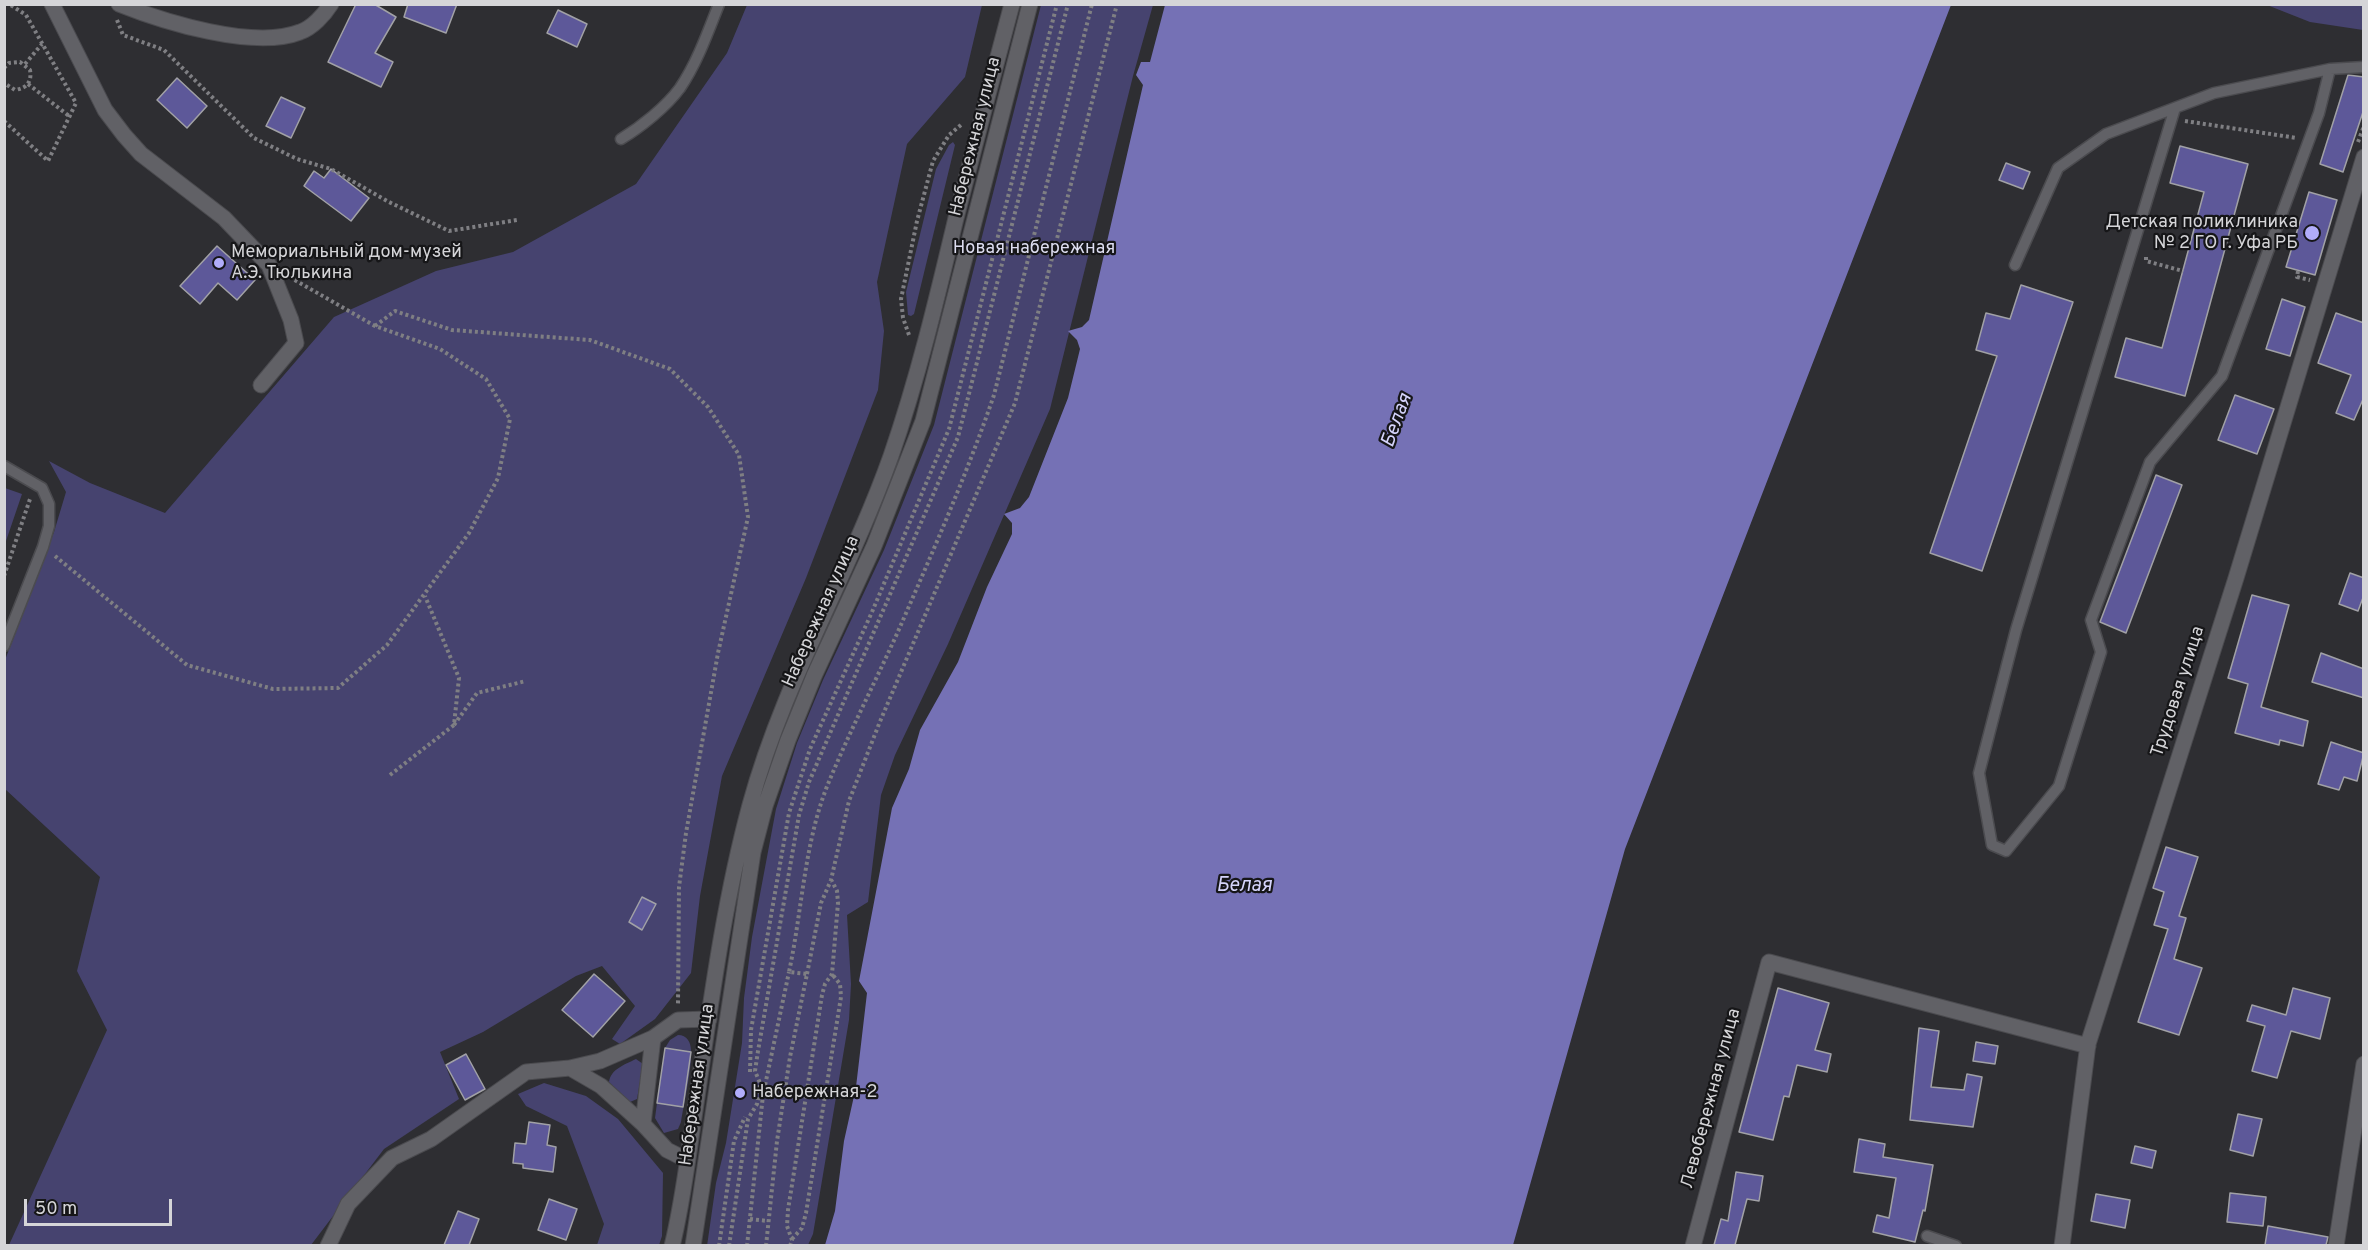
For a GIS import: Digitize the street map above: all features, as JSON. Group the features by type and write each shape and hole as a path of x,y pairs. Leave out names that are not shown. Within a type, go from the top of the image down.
{"street":[{"path":"52,4 105,110 124,135 141,154 224,218 269,265 291,320 296,343 261,385"},
{"path":"117,10 226,35 267,39 302,32 325,14 331,4"},
{"name":"Набережная улица","path":"672,1245 738,850 751,801 769,744 798,671 890,458 935,304 1012,4"},
{"name":"Набережная улица","path":"693,1245 753,852 765,806 805,698 874,546 923,421 1030,4"},
{"name":"Трудовая улица","path":"2062,1245 2088,1046 2240,567 2364,157"},
{"name":"Левобережная улица","path":"1693,1245 1769,962 2088,1046"},
{"path":"328,1245 348,1204 392,1158 431,1139 526,1072 570,1068 600,1060 653,1038 678,1020 709,1019"},
{"path":"643,1124 653,1038"},
{"path":"2336,1245 2364,1064"},
{"path":"570,1068 601,1086 643,1124 667,1150 687,1160"}],"lane":[{"path":"621,139 640,127 679,88 706,37 720,4"},
{"path":"2015,265 2058,168 2106,134 2214,93 2330,69 2364,67"},
{"path":"2175,108 2016,630 1979,772 1992,845 2006,851 2059,786 2101,652 2091,620 2150,462 2222,375 2319,113 2330,69"},
{"path":"4,466 42,488 49,504 48,526 43,547 4,646"},
{"path":"1927,1236 1956,1245"}],"path":[{"path":"4,122 48,161 76,103 26,15 9,4"},
{"path":"729,1245 748,1119 761,1094 760,1083 755,1071 799,815 820,753 882,617 958,437 1068,4"},
{"path":"747,1245 761,1094 789,972 812,845 826,791 936,542 977,445 994,395 1092,4"},
{"path":"766,1245 782,1109 807,974 821,903 831,880 849,801 879,724 1015,403 1117,4"},
{"path":"117,10 123,34 164,50 254,138 297,159 331,169 389,202 449,231 517,220"},
{"path":"25,64 42,44"},
{"path":"4,92 6,85 15,90 23,89 31,77 30,70 25,64 15,61 5,67"},
{"path":"28,84 69,116"},
{"path":"911,341 903,318 901,299 917,221 933,161 949,135 967,119"},
{"path":"2179,120 2309,140"},
{"path":"2148,250 2146,261 2183,271"},
{"path":"43,547 123,610 187,665 273,689 338,688 387,645 469,532 498,478 510,418 486,379 440,349 375,326 269,265"},
{"path":"375,326 395,311 452,330 590,340 670,369 708,407 739,454 748,517 718,653 686,833 679,887 678,1020"},
{"path":"4,576 35,484"},
{"path":"424,596 459,678 454,725"},
{"path":"390,775 454,725 477,693 526,681"},
{"path":"792,1240 787,1226 788,1210 822,995 832,974 838,903 837,891 831,880"},
{"path":"789,972 807,974"},
{"path":"790,1245 802,1228 806,1213 839,1008 840,984 832,974"},
{"path":"719,1245 734,1141 745,1117"},
{"path":"750,1219 768,1221"}],"green space":[{"path":"747,5 982,5 965,77 907,144 877,282 884,331 878,390 806,578 722,776 700,896 691,973 655,1019 620,1044 612,1039 635,1006 602,966 576,976 483,1032 440,1052 459,1099 384,1149 311,1245 9,1245 107,1030 77,971 100,877 5,789 5,660 54,532 66,492 49,461 90,483 165,513 334,317 436,271 513,252 636,184 727,53"},
{"name":"Новая набережная","path":"1041,5 1153,5 1133,76 1050,409 948,644 895,755 881,795 868,902 847,915 851,984 849,1020 813,1234 808,1245 707,1246 716,1183 726,1143 742,1043 744,998 752,937 776,809 797,743 823,680 884,550 934,425"},
{"path":"2267,5 2363,5 2363,30 2310,22"},
{"path":"953,142 955,145 914,314 911,316 908,315 906,292 936,169"},
{"path":"4,488 22,494 5,544"},
{"path":"678,1035 686,1038 690,1045 689,1076 678,1129 664,1133 655,1118 657,1103 665,1048 670,1040"},
{"path":"636,1059 643,1064 637,1099 630,1102 609,1082 615,1071"},
{"path":"544,1083 586,1096 618,1119 663,1173 662,1236 659,1245 597,1245 604,1224 567,1126 526,1106 518,1094"}],"water":[{"name":"Белая","path":"1165,5 1951,5 1625,849 1513,1245 825,1245 835,1211 844,1141 856,1087 867,993 859,981 892,808 909,769 920,730 958,662 987,587 1012,534 1012,523 1004,514 1020,508 1029,497 1068,398 1080,349 1077,340 1068,331 1082,327 1089,320 1143,85 1136,75 1141,62 1150,62"}],"building":[{"path":"356,4 374,4 396,17 375,53 393,62 381,87 328,62"},
{"path":"408,4 457,4 446,33 404,17"},
{"path":"558,10 587,24 577,47 547,33"},
{"path":"2348,75 2364,77 2364,109 2343,172 2320,164"},
{"path":"177,78 207,106 187,128 157,100"},
{"path":"281,97 305,108 291,138 266,126"},
{"path":"2180,146 2248,164 2185,396 2115,377 2126,338 2162,348 2204,192 2170,183"},
{"path":"2006,163 2030,172 2023,189 1999,180"},
{"path":"331,169 369,198 351,221 304,186 314,171 324,178"},
{"name":"Детская поликлиника № 2 ГО г. Уфа РБ","path":"2309,192 2337,200 2315,275 2286,267"},
{"name":"Мемориальный дом-музей А.Э. Тюлькина","path":"217,246 255,280 237,300 218,283 200,304 180,286"},
{"path":"2021,285 2073,302 1982,571 1930,553 1997,356 1976,350 1986,313 2010,319"},
{"path":"2282,299 2305,307 2290,356 2266,349"},
{"path":"2336,313 2364,323 2364,397 2354,420 2336,413 2351,375 2318,363"},
{"path":"2235,395 2274,409 2257,454 2218,440"},
{"path":"2156,475 2182,485 2126,633 2100,622"},
{"path":"2350,573 2364,578 2364,595 2358,611 2339,604"},
{"path":"2252,595 2289,605 2261,707 2308,721 2303,746 2280,740 2279,745 2235,733 2248,684 2228,678"},
{"path":"2321,653 2364,669 2364,698 2312,682"},
{"path":"2331,742 2364,753 2357,781 2344,777 2339,790 2318,784"},
{"path":"2166,847 2198,857 2179,916 2186,918 2174,959 2202,968 2179,1035 2138,1022 2168,929 2154,925 2164,892 2153,888"},
{"path":"642,897 656,904 642,930 629,922"},
{"path":"594,974 625,1001 593,1037 562,1010"},
{"path":"1778,988 1829,1003 1815,1050 1831,1054 1827,1072 1797,1065 1789,1097 1784,1096 1773,1140 1739,1132"},
{"path":"2293,988 2330,998 2320,1039 2291,1031 2277,1078 2252,1071 2265,1026 2247,1021 2252,1005 2286,1015"},
{"path":"1919,1028 1939,1031 1931,1087 1964,1090 1967,1074 1982,1077 1973,1127 1910,1120"},
{"path":"1976,1042 1998,1046 1995,1064 1973,1061"},
{"path":"665,1048 691,1052 683,1107 657,1103"},
{"path":"466,1054 485,1089 465,1100 446,1065"},
{"path":"2238,1114 2262,1119 2253,1156 2230,1150"},
{"path":"529,1122 550,1125 547,1145 556,1147 553,1172 523,1168 523,1164 513,1163 515,1143 526,1144"},
{"path":"1859,1139 1885,1144 1883,1157 1933,1165 1925,1211 1923,1210 1915,1242 1873,1232 1877,1215 1889,1218 1896,1178 1854,1172"},
{"path":"2135,1146 2156,1151 2152,1168 2131,1163"},
{"path":"1736,1172 1763,1176 1759,1201 1747,1199 1735,1245 1714,1245 1721,1219 1728,1221"},
{"path":"2230,1193 2266,1197 2263,1226 2227,1222"},
{"path":"2096,1194 2130,1200 2125,1228 2091,1221"},
{"path":"549,1199 577,1209 566,1240 538,1230"},
{"path":"458,1211 479,1219 469,1245 444,1245"},
{"path":"2268,1226 2328,1237 2326,1245 2265,1245"}],"place":[{"name":"Детская поликлиника № 2 ГО г. Уфа РБ","path":"2312,233"},
{"name":"Мемориальный дом-музей А.Э. Тюлькина","path":"219,263"},
{"name":"Набережная-2","path":"740,1093"}]}
